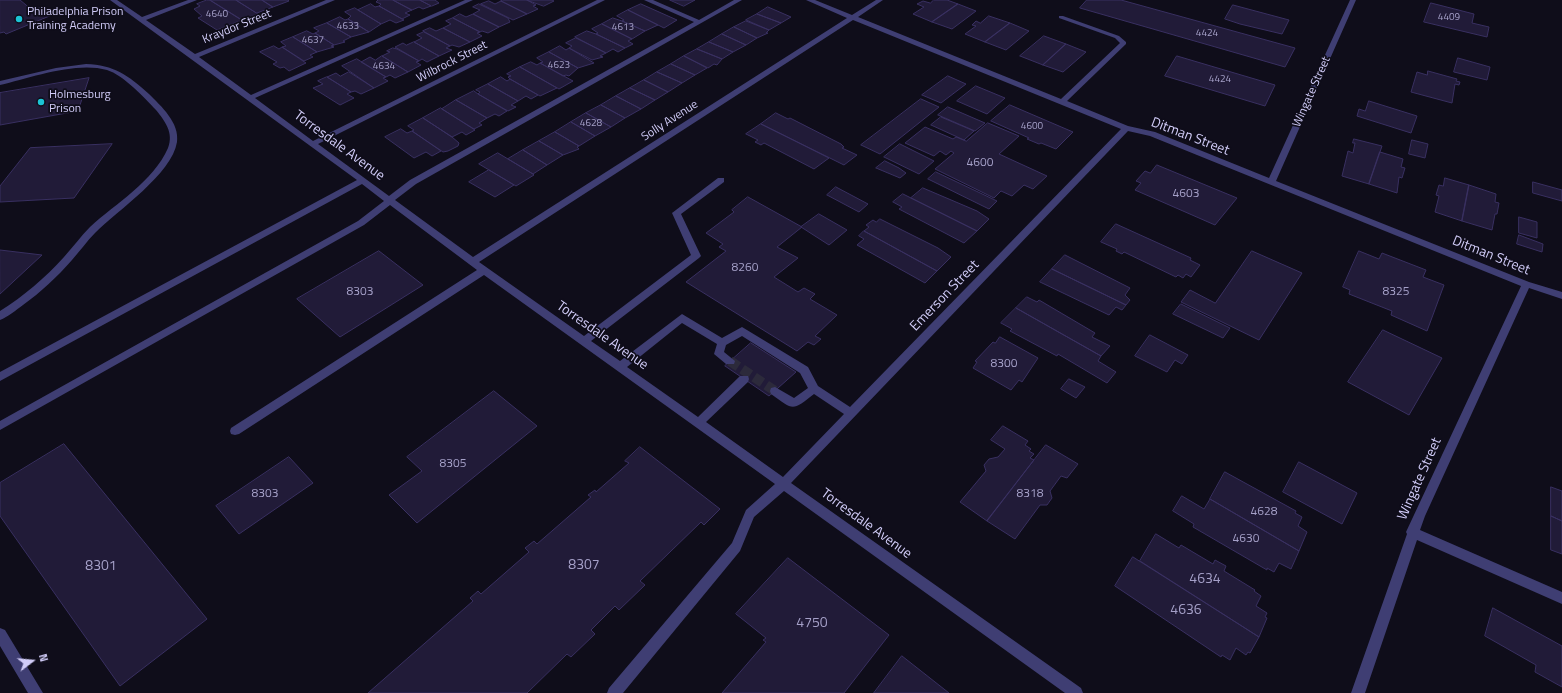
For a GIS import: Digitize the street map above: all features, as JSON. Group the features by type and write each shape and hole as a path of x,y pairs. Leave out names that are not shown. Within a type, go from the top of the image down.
{"street":[{"name":"Torresdale Avenue","path":"113,0 194,57 484,270 621,366 1076,693"},
{"path":"141,20 194,0"},
{"name":"Kraydor Street","path":"194,57 332,0"},
{"path":"250,98 470,0"},
{"name":"Wilbrock Street","path":"313,144 602,0"},
{"path":"647,0 699,22"},
{"path":"0,426 361,224 413,182 739,0"},
{"name":"Ditman Street","path":"809,0 1126,128 1152,134 1526,284 1562,296"},
{"name":"Solly Avenue","path":"473,261 880,0"},
{"name":"Wingate Street","path":"1271,183 1353,0"},
{"path":"1061,17 1117,37 1124,43 1062,102"},
{"path":"0,83 79,67 101,66 112,69 153,102 168,119 174,138 172,147 156,172 94,229 47,280 0,316"},
{"name":"Emerson Street","path":"614,693 736,547 750,514 784,483 1126,128"},
{"path":"585,341 696,256 676,213 721,180"},
{"path":"0,377 362,181"},
{"path":"234,431 484,270"},
{"name":"Wingate Street","path":"1358,693 1412,532 1526,284"},
{"path":"621,366 682,318 722,343"},
{"path":"730,361 719,354 722,343 742,331 804,370 814,389 852,413"},
{"path":"699,422 744,379"},
{"path":"775,391 794,404 814,389"},
{"path":"1412,532 1562,598"},
{"path":"0,634 36,693"}],"building":[{"name":"Philadelphia Prison Training Academy","path":"0,0 20,0 32,10 42,7 52,15 6,34 4,32 0,33"},
{"path":"210,0 242,20 217,30 198,18 202,16 194,9 200,6 197,4"},
{"path":"210,0 236,0 258,14 242,20"},
{"path":"236,0 262,0 273,7 257,13"},
{"path":"262,0 288,0 289,1 273,7"},
{"path":"378,0 393,0 412,10 405,13 410,15 402,19 379,6 381,4 376,2"},
{"path":"393,0 420,0 431,6 423,9 419,7 412,10"},
{"path":"420,0 435,0 439,3 432,6"},
{"path":"527,0 536,5 533,6 538,9 527,14 501,1"},
{"path":"527,0 552,0 554,1 544,6"},
{"path":"670,0 695,0 684,6"},
{"path":"934,0 947,0 958,4 932,22 913,14 924,7 917,4 923,1 930,3"},
{"path":"1087,0 1121,0 1295,48 1285,67 1080,8"},
{"path":"489,1 495,4 501,1 527,14 513,20 481,4"},
{"path":"1431,3 1474,14 1472,23 1489,27 1487,37 1424,22"},
{"path":"371,4 375,7 379,6 404,20 396,23 390,20 381,24 358,10"},
{"path":"479,4 508,18 510,22 499,27 473,14 480,10 473,7"},
{"path":"641,4 677,20 664,28 628,10"},
{"path":"958,4 976,11 952,29 932,22"},
{"path":"1233,5 1289,20 1282,34 1240,24 1225,19"},
{"path":"768,7 791,17 781,23 757,14"},
{"path":"355,8 381,24 369,32 348,19 351,16 345,12"},
{"path":"628,10 658,25 645,31 622,21 624,20 617,16"},
{"path":"460,14 466,17 473,14 499,27 488,33 482,31 480,32 453,18"},
{"path":"757,14 781,23 769,30 746,20"},
{"path":"989,16 1010,23 985,42 965,34 976,26 972,25 976,21 980,23"},
{"path":"340,17 345,20 348,19 369,32 351,37 327,23"},
{"path":"453,18 480,32 477,33 482,36 470,42 443,28 451,24 446,21"},
{"path":"613,18 645,31 632,39 602,24"},
{"path":"746,21 769,30 766,33 768,33 757,38 734,27"},
{"path":"327,23 351,37 343,41 345,42 334,45 315,33 319,31 314,28"},
{"path":"1010,23 1029,31 1006,50 985,42"},
{"path":"602,24 632,39 628,41 633,44 625,48 596,34 598,33 592,29"},
{"path":"734,27 757,38 746,45 722,34"},
{"path":"430,28 436,31 443,28 470,42 459,47 452,45 450,46 423,31"},
{"path":"307,31 313,34 315,33 334,45 331,46 334,47 317,52 293,37"},
{"path":"587,31 625,48 618,52 613,49 606,53 575,37"},
{"path":"424,32 450,46 446,48 452,50 439,56 414,42 422,38 417,35"},
{"path":"722,34 746,45 733,52 709,42"},
{"path":"1044,36 1066,44 1043,65 1020,56"},
{"path":"293,37 317,52 310,55 313,57 304,61 282,47 286,46 281,42"},
{"path":"576,38 606,53 600,56 603,57 592,60 569,48 572,46 566,43"},
{"path":"414,42 439,56 427,62 422,59 419,61 395,47 403,43 406,45"},
{"path":"709,42 733,52 722,59 697,49"},
{"path":"1066,44 1086,52 1063,72 1043,65"},
{"path":"274,46 279,49 282,47 306,63 289,71 284,67 280,68 273,64 277,62 260,52"},
{"path":"560,46 566,50 569,48 594,63 578,68 549,52"},
{"path":"393,48 419,61 416,62 421,65 408,72 382,56 390,52 387,51"},
{"path":"697,49 722,59 717,65 714,64 708,68 684,56"},
{"path":"549,52 578,68 569,76 563,76 540,63 543,62 537,58"},
{"path":"382,56 408,72 395,78 390,75 386,77 361,62 370,57 375,60"},
{"path":"684,56 707,68 695,75 671,64"},
{"path":"1177,56 1275,85 1265,106 1165,76"},
{"path":"1458,58 1490,67 1487,80 1454,72"},
{"path":"357,59 386,77 383,78 388,81 374,88 342,66"},
{"path":"531,62 537,65 540,63 573,81 559,89 520,67"},
{"path":"671,64 695,75 682,83 657,72"},
{"path":"520,67 557,88 540,96 508,77 511,76 507,74"},
{"path":"1428,71 1457,79 1456,81 1460,82 1459,85 1455,84 1452,103 1411,92 1417,72 1427,75"},
{"path":"349,72 374,88 361,94 355,91 351,92 327,77 336,73 340,76"},
{"path":"657,72 682,83 668,92 644,80"},
{"path":"948,76 966,84 941,103 922,95"},
{"path":"327,77 351,92 347,94 354,98 340,105 313,88 323,84 318,81"},
{"path":"501,77 507,81 510,79 538,95 531,99 526,96 518,101 488,84"},
{"name":"Holmesburg Prison","path":"89,78 78,111 0,125 0,93"},
{"path":"644,80 668,92 655,100 630,88"},
{"path":"488,84 518,101 511,105 516,107 508,111 478,94 480,92 476,90"},
{"path":"976,86 1005,98 987,114 957,101"},
{"path":"630,88 655,100 641,109 616,96"},
{"path":"474,91 507,111 499,116 495,114 487,118 456,100"},
{"path":"616,96 641,109 625,118 601,105"},
{"path":"921,99 939,107 880,154 861,145"},
{"path":"456,100 487,118 479,123 482,125 474,129 442,109"},
{"path":"1369,101 1417,116 1411,133 1357,116 1359,109 1365,111"},
{"path":"601,105 625,118 611,127 586,113"},
{"path":"1010,105 1073,132 1056,149 1027,139 1029,138 991,121"},
{"path":"948,107 985,123 975,131 938,115"},
{"path":"441,108 475,130 466,135 462,132 452,137 423,118"},
{"path":"586,113 611,127 595,136 571,122"},
{"path":"776,113 788,119 790,118 841,144 844,147 842,148 857,155 844,165 761,124"},
{"path":"941,117 974,131 964,140 931,125"},
{"path":"423,118 452,137 459,143 458,146 443,152 412,131 414,130 408,126"},
{"path":"571,122 595,136 579,146 555,132"},
{"path":"988,123 1019,136 999,154 1047,176 1033,189 1024,185 1012,196 1001,191 994,198 935,169 954,153 951,151 946,155 940,151 934,156 905,143 925,127 953,139 956,137 966,141"},
{"path":"761,124 829,158 814,169 764,143 761,145 755,142 758,140 746,134"},
{"path":"401,129 407,133 412,131 441,151 432,156 426,152 414,158 385,137"},
{"path":"555,132 579,146 577,147 579,149 563,155 539,141"},
{"path":"1354,139 1382,146 1369,184 1342,176 1348,151 1353,153 1355,143 1353,143"},
{"path":"1412,140 1428,144 1425,158 1409,154"},
{"path":"539,141 563,155 547,165 523,150"},
{"path":"112,144 74,198 0,202 0,186 30,148"},
{"path":"900,144 934,161 919,174 884,157"},
{"path":"523,150 547,165 533,174 508,159"},
{"path":"1380,152 1403,159 1401,167 1405,168 1402,178 1399,177 1397,193 1369,184"},
{"path":"498,153 534,175 516,186 479,164"},
{"path":"885,161 906,173 900,178 876,168"},
{"path":"1157,165 1237,198 1215,225 1135,190 1141,183 1136,181 1145,171 1150,173"},
{"path":"489,170 514,185 495,197 469,182"},
{"path":"936,172 997,201 989,209 928,179"},
{"path":"1445,178 1469,185 1462,221 1435,212 1439,196 1436,195 1439,185 1443,186"},
{"path":"1533,182 1562,190 1562,201 1533,193"},
{"path":"1469,185 1496,194 1495,202 1499,203 1492,230 1462,221"},
{"path":"836,187 868,204 859,212 827,195"},
{"path":"923,188 977,211 989,219 977,231 911,198"},
{"path":"903,194 977,231 964,243 899,209 902,207 893,202"},
{"path":"748,197 802,227 777,247 798,258 774,277 798,292 804,288 815,294 810,299 837,315 815,336 821,339 814,345 808,342 797,351 686,282 726,251 719,247 723,244 706,233 734,212 732,210"},
{"path":"819,214 847,230 829,245 801,227"},
{"path":"1519,217 1537,222 1537,238 1519,233"},
{"path":"880,219 938,248 951,257 937,271 864,231 869,227 866,225 873,220 876,222"},
{"path":"1116,224 1191,258 1190,260 1200,265 1191,277 1186,274 1183,278 1178,275 1176,277 1124,252 1122,254 1116,251 1117,249 1101,242"},
{"path":"864,231 937,271 925,283 857,245 864,239 859,236"},
{"path":"1519,235 1543,244 1542,252 1517,244"},
{"path":"0,250 42,255 0,294"},
{"path":"379,251 423,285 340,337 297,299"},
{"path":"1252,251 1302,273 1259,340 1181,302 1190,290 1215,303"},
{"path":"1359,251 1379,259 1382,253 1426,270 1423,277 1444,285 1427,331 1391,315 1392,311 1349,294 1350,290 1343,287"},
{"path":"1065,255 1130,288 1125,295 1130,300 1126,305 1052,269"},
{"path":"1052,269 1126,305 1122,310 1116,307 1109,315 1040,282"},
{"path":"1027,297 1037,302 1039,300 1095,333 1092,337 1110,346 1101,356 1016,308"},
{"path":"1181,304 1230,328 1223,338 1173,314"},
{"path":"1016,308 1101,356 1098,361 1116,372 1107,383 1058,354 1057,356 1010,331 1012,329 1001,323"},
{"path":"1383,330 1442,358 1409,415 1348,382"},
{"path":"1150,335 1188,355 1182,364 1175,360 1167,372 1135,356"},
{"path":"1000,337 1038,358 1022,382 1019,380 1011,390 973,368 977,362 975,361 993,342 995,343"},
{"path":"751,343 796,372 769,396 725,366"},
{"path":"1069,379 1085,387 1076,398 1061,389"},
{"path":"494,391 537,426 417,523 389,495 422,471 407,457"},
{"path":"1003,426 1028,441 1025,445 1031,449 1029,451 1034,454 1030,458 1034,460 987,521 960,502 986,471 984,465 989,459 998,457 1005,449 991,440"},
{"path":"64,444 207,619 120,686 0,516 0,483"},
{"path":"1046,445 1078,464 1067,478 1061,476 1050,491 1052,498 1047,505 1040,505 1015,539 987,521"},
{"path":"640,447 720,509 704,525 701,522 640,581 645,585 619,610 615,606 591,630 595,634 571,657 567,654 527,693 368,693 473,601 470,598 478,591 481,594 529,552 525,548 534,541 537,544 591,497 588,495 595,490 596,492 629,463 625,461"},
{"path":"289,457 313,483 239,534 216,506"},
{"path":"1299,462 1357,493 1342,524 1283,492"},
{"path":"1225,472 1296,511 1295,513 1302,517 1298,526 1307,532 1299,551 1210,499"},
{"path":"1551,487 1562,491 1562,521 1551,516"},
{"path":"1182,496 1204,509 1210,499 1299,551 1291,569 1279,563 1274,572 1267,568 1267,570 1193,527 1194,524 1173,511"},
{"path":"1551,516 1562,521 1562,554 1551,550"},
{"path":"1156,534 1179,548 1181,545 1213,564 1215,560 1226,566 1224,571 1255,590 1254,591 1261,596 1256,606 1267,613 1265,617 1267,618 1259,637 1140,561"},
{"path":"1133,557 1259,637 1250,653 1248,652 1246,655 1236,648 1230,660 1222,655 1221,657 1115,586"},
{"path":"788,558 889,635 844,693 722,693 766,642 763,640 766,638 736,614"},
{"path":"1493,608 1562,646 1562,687 1535,672 1536,665 1485,636"},
{"path":"902,656 949,693 874,693"}],"tunnel":[{"path":"730,361 775,391"}],"place":[{"name":"Philadelphia Prison Training Academy","path":"19,19"},
{"name":"Holmesburg Prison","path":"41,102"}]}
